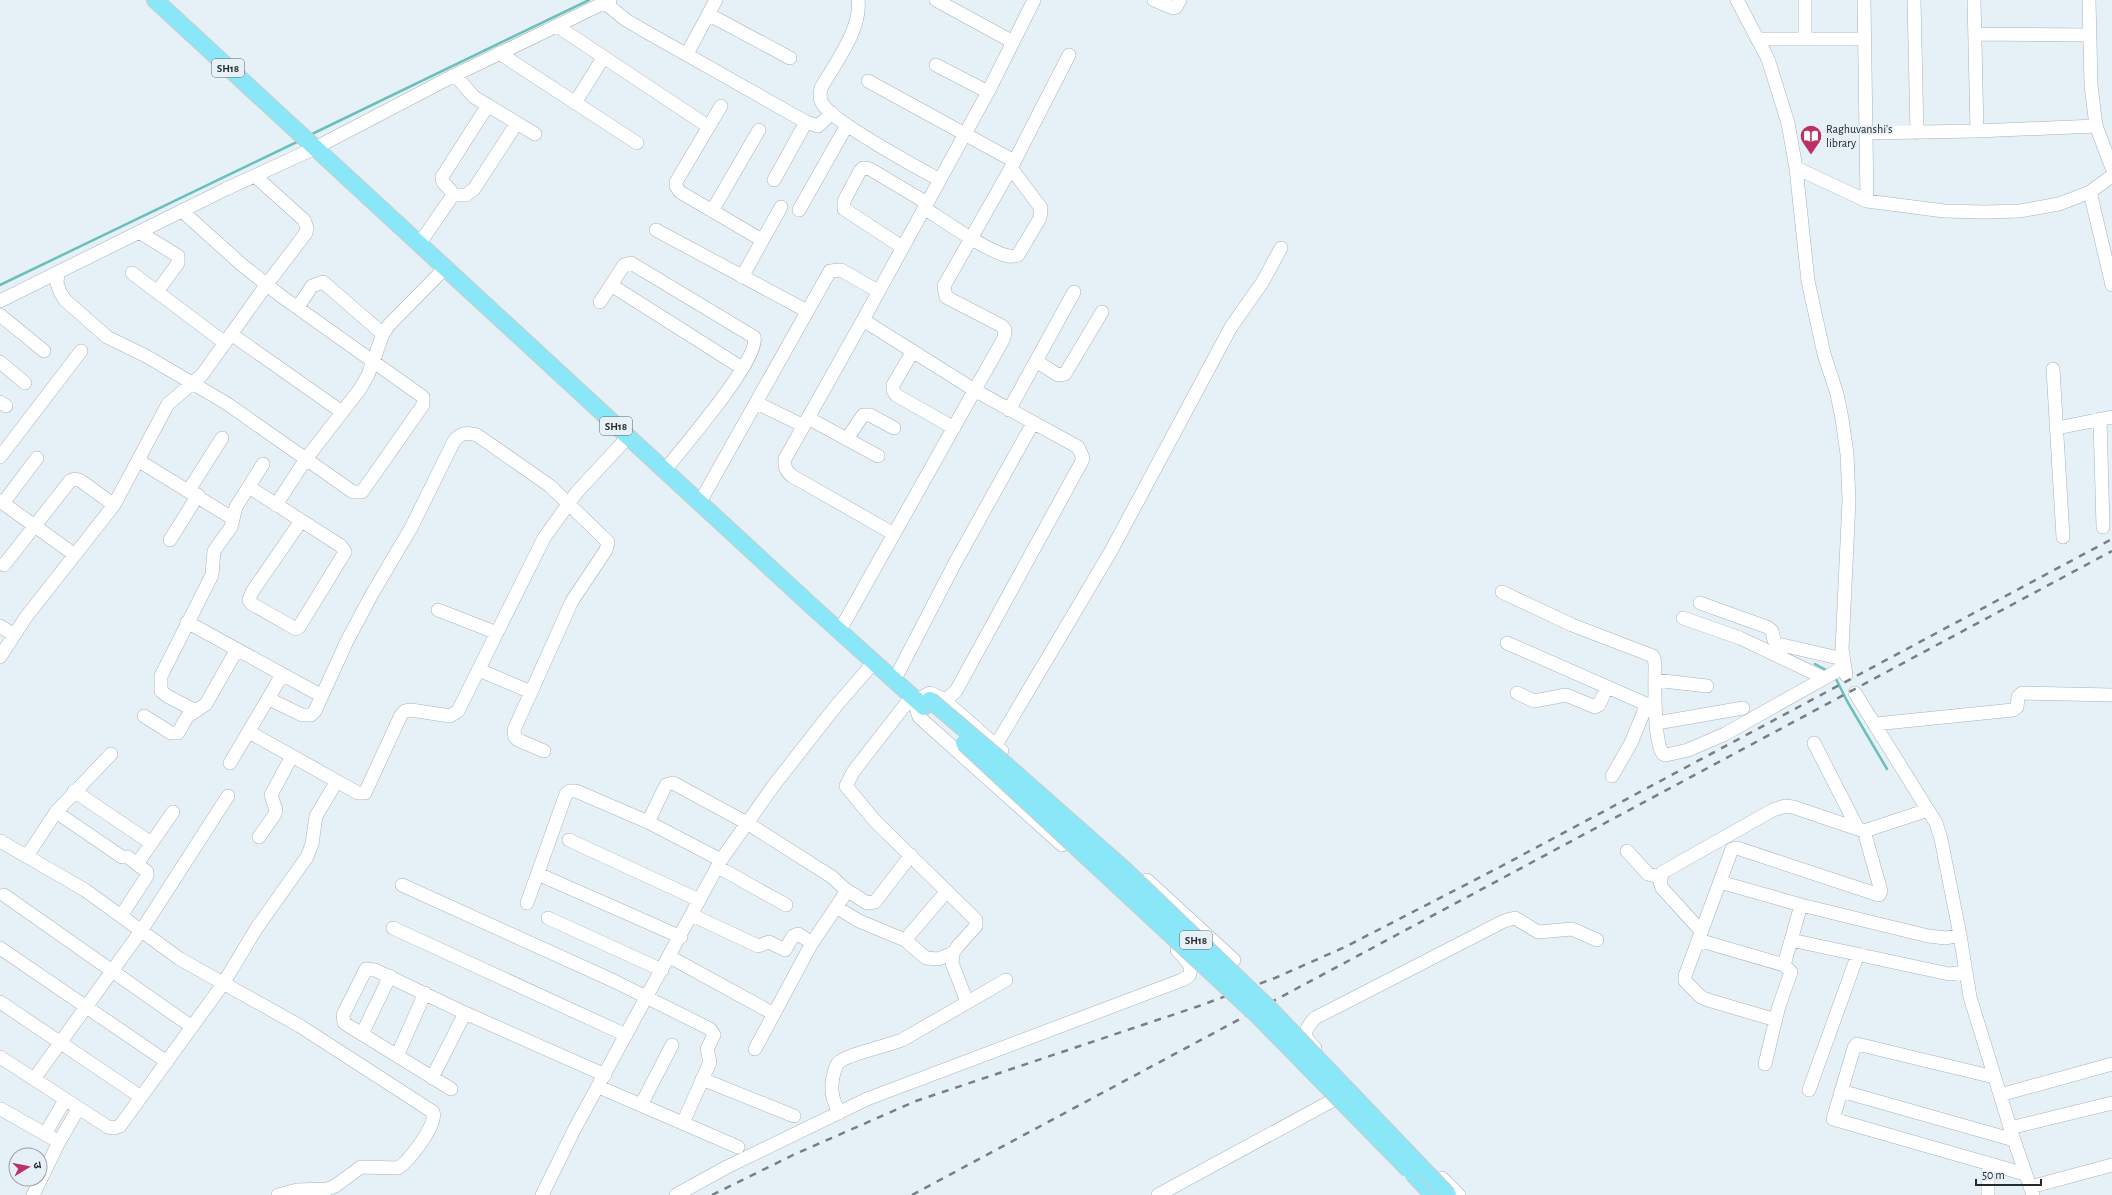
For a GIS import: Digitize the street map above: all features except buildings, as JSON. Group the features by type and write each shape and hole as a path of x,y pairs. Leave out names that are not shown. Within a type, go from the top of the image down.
{"main road":[{"name":"SH18","path":"155,0 312,140 424,237 898,673 1039,811 1258,1015 1337,1098 1414,1175"},
{"name":"SH18","path":"166,0 445,268 874,662 997,757 1125,870 1269,1008 1448,1195"},
{"path":"1414,1175 1414,1195"},
{"path":"1414,1175 1433,1195"}],"street":[{"path":"687,54 716,0"},
{"path":"858,0 855,24 850,37 820,88 819,97 822,104 847,125 940,180"},
{"path":"936,0 1012,42"},
{"path":"894,534 792,476 786,471 785,459 965,135 1034,0"},
{"path":"1154,0 1173,8 1176,7 1180,0"},
{"path":"1737,0 1768,59 1788,124 1796,168 1808,281 1824,354 1837,394 1847,454 1849,500 1848,677 1936,823 1941,839 1960,935 1956,973 1970,997 2031,1191 2112,1165"},
{"path":"1805,0 1805,39"},
{"path":"1864,0 1867,201"},
{"path":"1914,0 1918,133"},
{"path":"1974,0 1977,131"},
{"path":"2089,0 2091,85 2096,126 2112,168"},
{"path":"0,301 255,176 312,140 455,75 608,1 626,20 806,122 818,126 832,113"},
{"path":"708,14 790,58"},
{"path":"557,26 709,127"},
{"path":"1975,34 2089,35"},
{"path":"1757,39 1864,39"},
{"path":"500,53 637,143"},
{"path":"844,623 976,391 1005,334 1002,326 946,297 944,286 1012,165 1069,55"},
{"path":"575,103 603,58"},
{"path":"936,65 988,92"},
{"path":"455,75 474,97 535,134"},
{"path":"868,81 965,135 1012,165 1042,208 1040,218 1023,249 1018,255 1012,257 1004,255 971,238 870,169 863,168 844,201 844,208 902,247"},
{"path":"453,195 452,191 444,183 442,177 488,105"},
{"path":"721,106 676,182 676,186 680,192 762,240"},
{"path":"774,180 806,122"},
{"path":"453,195 466,195 474,189 517,123"},
{"path":"799,210 847,125"},
{"path":"1866,133 1918,133 2096,126"},
{"path":"712,211 759,130"},
{"path":"1796,168 1867,201 1944,211 2020,211 2059,204 2090,192 2112,176"},
{"path":"0,657 39,599 114,505 139,461 168,404 179,393 202,375 267,284 303,239 307,228 304,220 255,176"},
{"path":"2090,192 2112,285"},
{"path":"424,237 453,195"},
{"path":"742,277 781,207"},
{"path":"58,272 57,283 60,292 66,300 107,337 146,356 226,403 357,494 366,488 397,444 423,405 423,396 240,264 182,211"},
{"path":"656,230 807,311"},
{"path":"139,232 178,256 178,263 157,292"},
{"path":"996,745 1111,551 1231,327 1262,283 1281,248"},
{"path":"600,302 624,266 631,263 635,264 750,334 755,341 754,346 728,392 670,464"},
{"path":"276,505 306,459 360,389 374,361 383,334 393,321 445,268"},
{"path":"704,495 827,276 835,270 841,270 878,291"},
{"path":"132,273 157,292 342,412"},
{"path":"298,307 312,286 323,282 383,334"},
{"path":"611,285 742,368"},
{"path":"1009,410 1074,292"},
{"path":"1036,361 1058,375 1064,374 1102,312"},
{"path":"0,315 44,351"},
{"path":"676,1195 727,1167 867,1099 952,1065 1182,980 1189,976 1191,969 1188,962 1158,930 919,717 916,707 925,700 953,696 1081,463 1083,458 1078,447 976,391 863,320"},
{"path":"0,457 81,351"},
{"path":"913,351 893,385 893,390 896,395 954,428"},
{"path":"0,362 26,383"},
{"path":"2053,369 2063,537"},
{"path":"757,403 848,439 878,456"},
{"path":"848,439 863,415 870,415 894,428"},
{"path":"2057,428 2106,418 2107,478 2103,527"},
{"path":"898,673 955,563 1033,423"},
{"path":"268,699 307,716 315,711 372,594 411,528 454,441 460,434 468,433 477,435 550,486 605,538 608,546 572,601 531,692 514,734 518,740 544,751"},
{"path":"249,732 358,794 365,793 400,715 405,711 411,710 445,716 455,715 479,670 544,538 568,502 628,437"},
{"path":"170,540 222,438"},
{"path":"37,458 2,502 75,555"},
{"path":"139,461 232,518"},
{"path":"196,711 167,696 161,691 161,676 212,575 214,552 231,527 232,518 236,507 263,464"},
{"path":"4,566 65,485 75,479 81,481 114,505"},
{"path":"249,487 340,546 345,552 299,627 296,629 252,604 249,600 252,592 301,521"},
{"path":"1502,592 1572,625 1653,656 1655,663 1655,680 1651,706 1612,776"},
{"path":"1700,603 1767,627 1772,632 1774,640 1778,644 1848,677"},
{"path":"438,610 497,634"},
{"path":"1683,618 1740,638 1824,678"},
{"path":"187,622 236,651 322,696"},
{"path":"0,626 14,635"},
{"path":"1507,644 1651,706 1657,723 1661,751 1663,754 1670,755 1688,750 1725,734 1824,678 1848,677"},
{"path":"144,716 175,734 180,730 187,717 206,704 236,651"},
{"path":"542,1195 574,1130 681,937 719,864 747,823 827,718 874,662"},
{"path":"479,670 531,692"},
{"path":"230,763 282,676"},
{"path":"1655,680 1707,686"},
{"path":"1517,693 1534,701 1566,695 1595,707 1599,705 1607,687"},
{"path":"1875,724 2013,710 2017,707 2018,697 2022,693 2112,695 2112,692"},
{"path":"925,700 996,745 1234,960"},
{"path":"836,907 859,921 904,940 926,958 932,960 953,953 976,926 977,923 911,855 874,820 846,786 853,772 925,700"},
{"path":"1657,723 1743,708"},
{"path":"1776,1020 1701,997 1686,984 1685,976 1732,849 1734,848 1879,895 1881,891 1861,830 1814,743"},
{"path":"27,856 56,812 74,791 111,754"},
{"path":"259,837 275,814 276,810 271,795 292,756"},
{"path":"0,1057 78,1109 108,1127 114,1128 124,1122 223,984 256,929 307,857 312,844 316,816 337,781"},
{"path":"648,822 666,785 670,782 703,797 747,823 832,877 845,889 867,903 875,902 911,855"},
{"path":"74,791 151,843"},
{"path":"527,903 566,794 570,791 576,791 648,822 786,905"},
{"path":"34,1079 113,972 228,796"},
{"path":"1660,877 1668,869 1773,810 1785,806 1793,807 1861,830 1928,810"},
{"path":"56,812 122,857 127,857 147,872 147,876 122,916"},
{"path":"137,864 173,812"},
{"path":"569,840 699,900"},
{"path":"0,841 85,890 180,959 347,1055 430,1108 434,1115 434,1120 413,1153 398,1168 361,1167 335,1186 327,1189 297,1190 278,1195"},
{"path":"1627,851 1648,874 1660,877"},
{"path":"538,874 681,937"},
{"path":"1660,877 1662,888 1700,935 1784,965 1791,972 1776,1020 1765,1064"},
{"path":"1720,882 1800,905 1937,938 1960,935"},
{"path":"402,885 614,981 713,1032 713,1038 707,1049 710,1062 683,1123"},
{"path":"755,1049 812,943 845,893 845,889"},
{"path":"904,940 947,891"},
{"path":"4,894 192,1027"},
{"path":"1784,965 1800,905"},
{"path":"692,914 758,946 769,942 785,950 793,936 798,934 812,943"},
{"path":"548,918 662,970"},
{"path":"1459,1195 1308,1041 1305,1034 1306,1029 1315,1018 1510,919 1515,918 1538,932 1572,929 1598,940"},
{"path":"393,928 626,1035"},
{"path":"1791,940 1956,973"},
{"path":"0,948 167,1062"},
{"path":"953,953 952,962 955,975 967,1002"},
{"path":"1809,1090 1858,954"},
{"path":"670,957 774,1014"},
{"path":"451,1089 344,1023 342,1019 363,971 371,968 425,992 602,1081 641,1105 738,1147"},
{"path":"362,1034 390,976"},
{"path":"839,1113 832,1100 830,1088 834,1070 838,1062 845,1058 884,1047 902,1040 1006,980"},
{"path":"397,1056 425,992"},
{"path":"0,1002 141,1097"},
{"path":"432,1078 465,1013"},
{"path":"1994,1077 1860,1043 1854,1048 1832,1116 1835,1121 2025,1174"},
{"path":"641,1105 672,1045"},
{"path":"2000,1095 2112,1064"},
{"path":"702,1079 794,1116"},
{"path":"1841,1090 2012,1134 2112,1103"},
{"path":"1158,1195 1337,1098"},
{"path":"45,1134 65,1100"},
{"path":"1,1109 59,1142"},
{"path":"33,1195 59,1142 78,1109"},
{"path":"1988,1163 1988,1195"}],"waterway":[{"path":"310,135 589,0"},
{"path":"0,285 299,141"},
{"path":"1815,664 1826,670"},
{"path":"1835,677 1847,701 1887,769"}],"railway":[{"path":"712,1195 793,1155 916,1101 1199,1006 1275,978 1345,947 1498,868 2112,539"},
{"path":"912,1195 2112,551"}],"place":[{"name":"Raghuvanshi's library","path":"1811,156"}]}
